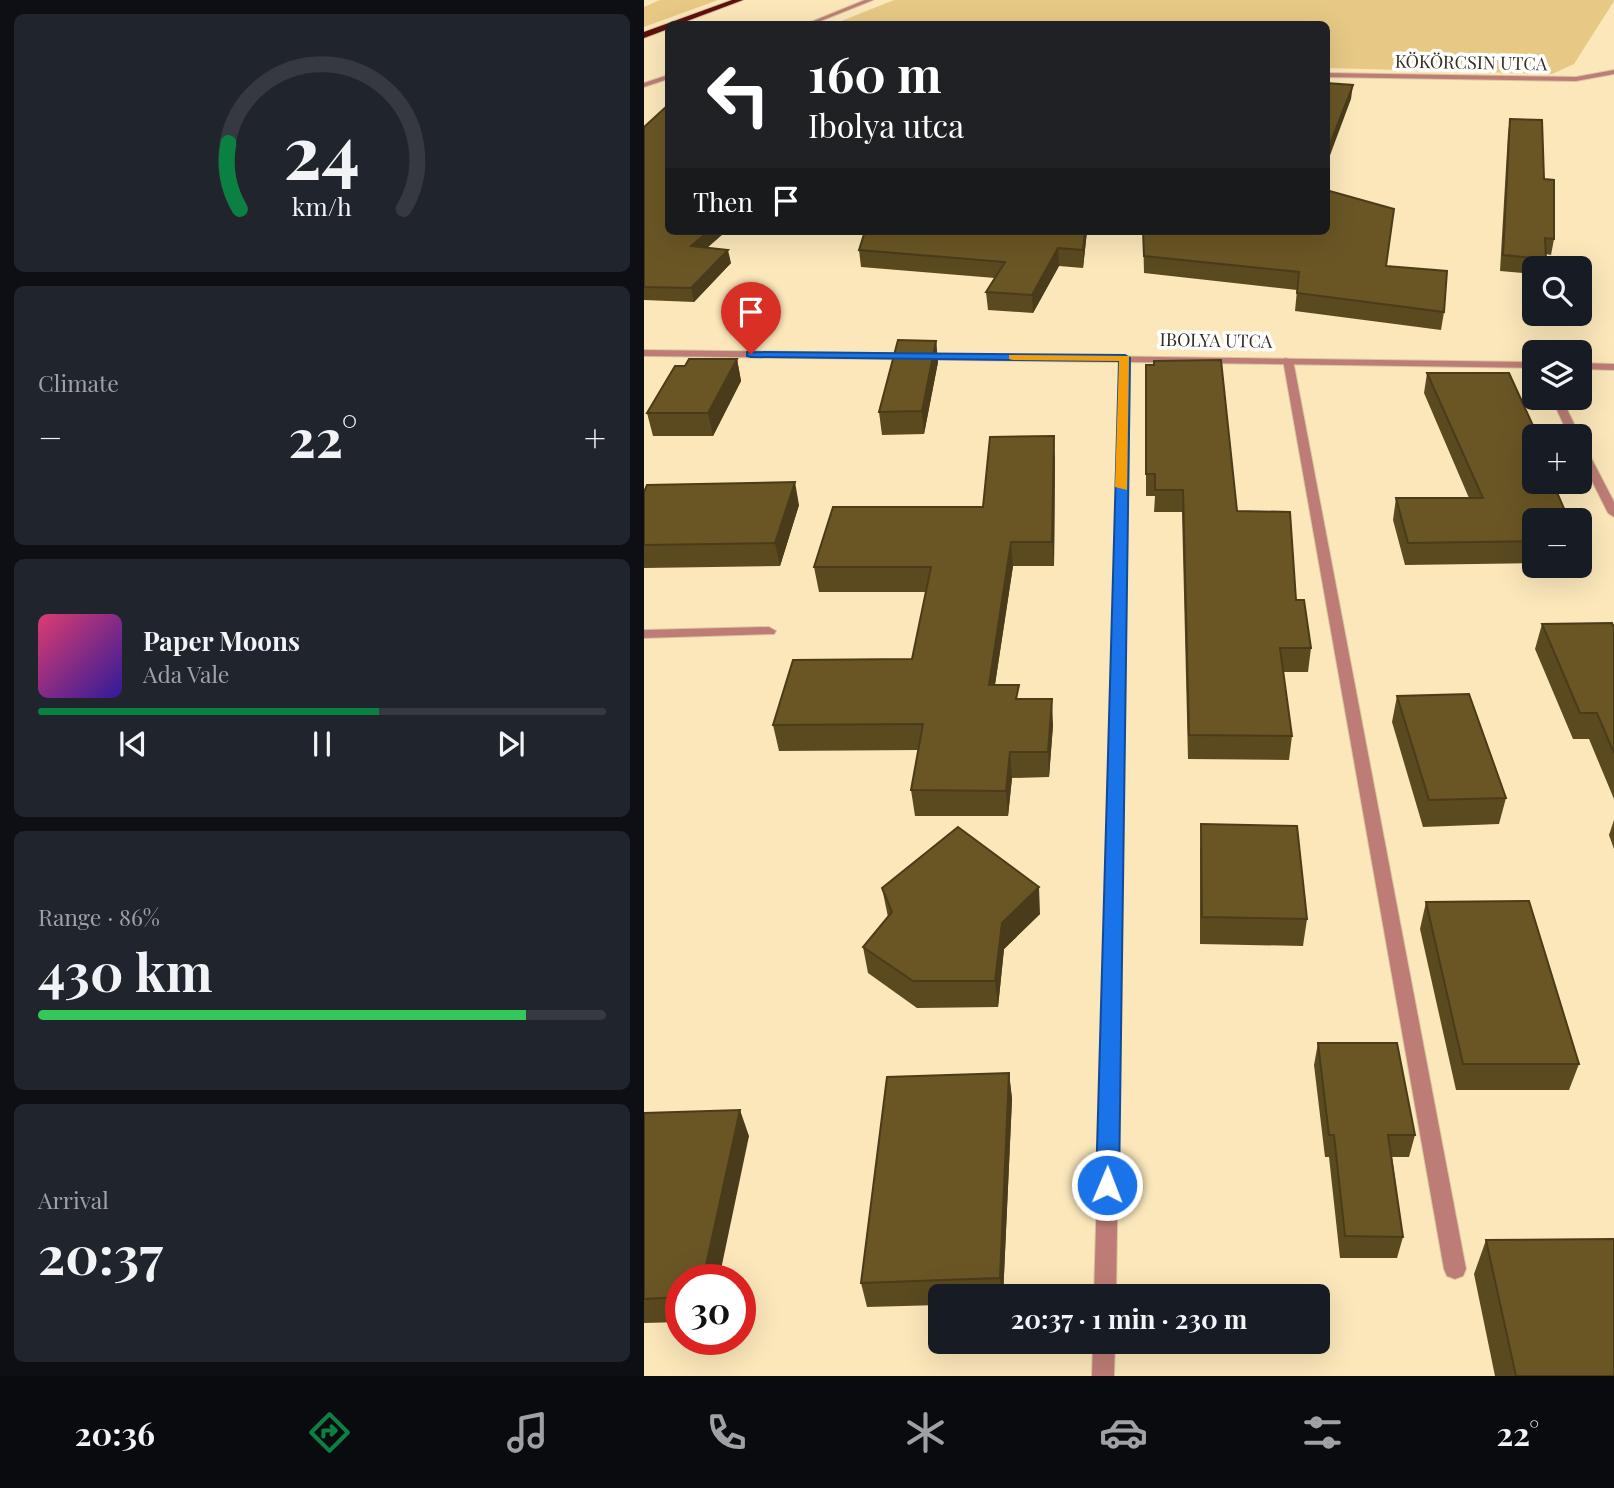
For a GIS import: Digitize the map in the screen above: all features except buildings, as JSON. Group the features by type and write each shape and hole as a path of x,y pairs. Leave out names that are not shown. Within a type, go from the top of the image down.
{"highway":[{"path":"682,21 739,0"},
{"path":"644,35 665,27"}],"street":[{"path":"817,21 870,0"},
{"name":"KÖKÖRCSIN UTCA","path":"1330,75 1576,79 1614,72"},
{"path":"644,85 665,77"},
{"name":"IBOLYA UTCA","path":"644,353 1522,365"},
{"path":"1105,1284 1125,358"},
{"path":"1288,360 1455,1269"},
{"path":"1592,367 1614,368"},
{"path":"1592,470 1614,513"},
{"path":"644,634 769,631"},
{"path":"1103,1376 1104,1354"}],"shaded area":[{"path":"660,0 718,0 644,27 644,7"},
{"path":"894,0 1614,0 1574,64 1552,74 1330,68 1330,21 842,21"}],"slow traffic":[{"path":"1013,357 1125,358 1122,487"}],"route":[{"path":"751,354 1125,358 1107,1185"}]}
